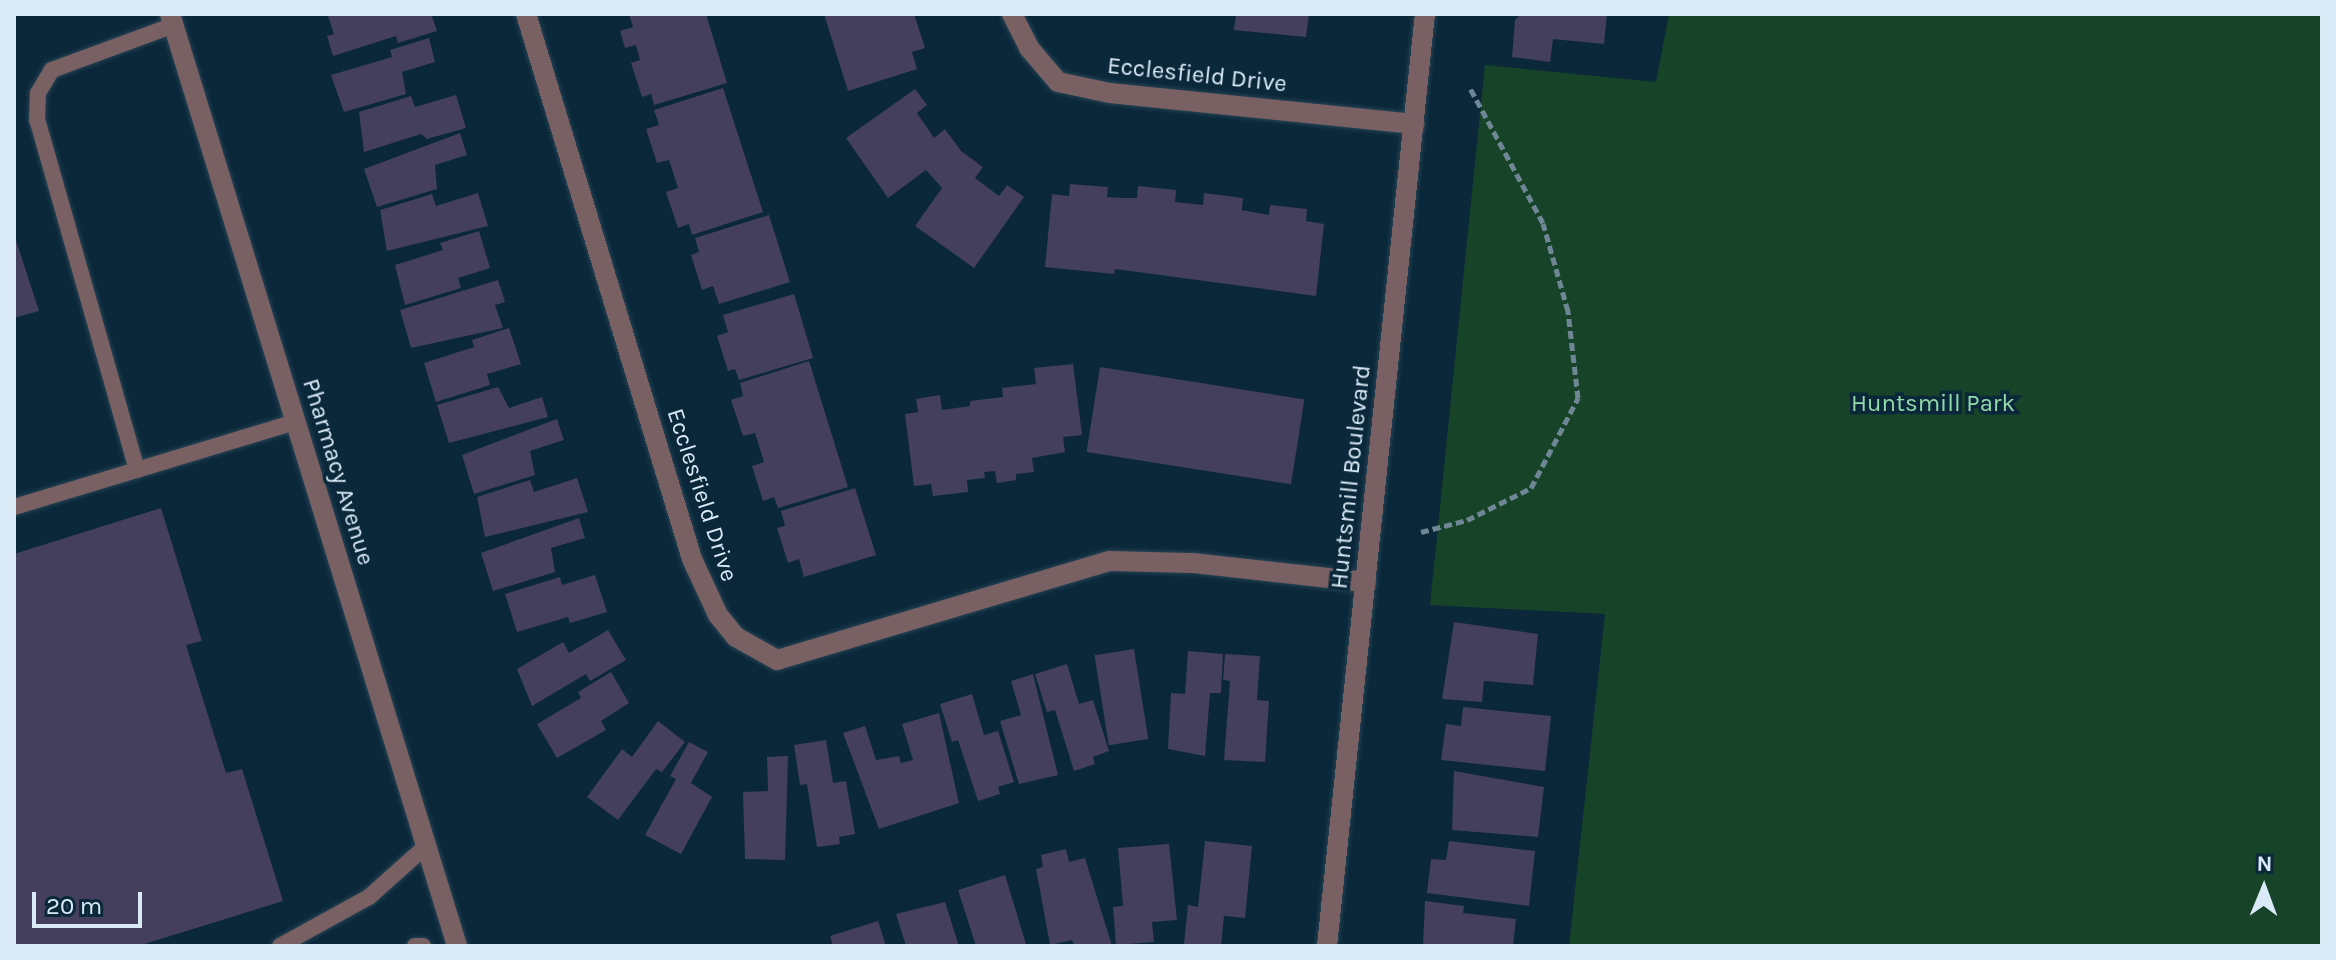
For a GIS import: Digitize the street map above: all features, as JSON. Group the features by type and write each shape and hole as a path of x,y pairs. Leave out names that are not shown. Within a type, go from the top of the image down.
{"street":[{"name":"Ecclesfield Drive","path":"526,14 702,587 736,637 758,652 777,660 1110,561 1193,563 1366,582"},
{"name":"Ecclesfield Drive","path":"1012,14 1029,48 1058,82 1110,93 1414,124"},
{"name":"Huntsmill Boulevard","path":"1327,946 1425,14"},
{"name":"Pharmacy Avenue","path":"172,20 457,946"}],"lane":[{"path":"137,470 37,120 38,93 52,70 172,20"},
{"path":"14,507 295,422"},
{"path":"280,946 369,897 426,846"},
{"path":"415,946 423,946"}],"path":[{"path":"1421,532 1467,520 1531,488 1578,398 1568,311 1543,223 1470,88"}],"green space":[{"name":"Huntsmill Park","path":"1669,14 2322,14 2322,946 1569,946 1605,614 1430,605 1485,65 1656,82"}],"building":[{"path":"431,14 437,31 398,43 396,36 333,56 327,36 334,34 328,16"},
{"path":"629,14 706,14 727,83 654,105 651,94 642,97 631,63 640,60 636,45 625,48 620,31 633,27"},
{"path":"824,14 914,14 925,48 912,52 917,69 848,91"},
{"path":"1236,14 1309,14 1306,37 1234,30"},
{"path":"1521,14 1607,14 1604,44 1553,39 1550,62 1512,57 1515,20"},
{"path":"429,38 435,62 402,72 406,94 344,112 331,75 392,57 390,50"},
{"path":"723,88 763,212 692,235 689,224 678,228 666,192 678,188 669,160 657,163 646,129 659,125 654,110"},
{"path":"915,89 927,105 917,113 934,138 945,129 961,151 983,167 975,178 999,196 1007,185 1024,197 974,268 915,226 942,188 926,170 888,198 846,138"},
{"path":"456,95 466,128 427,139 421,134 364,152 359,112 411,96 415,107"},
{"path":"460,133 467,155 435,165 437,189 377,207 364,169"},
{"path":"1070,184 1108,187 1107,197 1122,198 1137,198 1138,186 1176,190 1175,202 1203,205 1204,193 1243,198 1242,210 1269,215 1270,205 1307,209 1306,221 1324,224 1316,296 1115,269 1114,274 1045,267 1052,194 1069,196"},
{"path":"478,193 488,226 387,251 380,210 432,194 436,206"},
{"path":"769,215 790,282 719,304 713,286 702,290 691,255 699,252 695,238"},
{"path":"479,231 490,268 458,278 461,288 405,305 395,265 443,250 440,243"},
{"path":"14,234 39,311 14,318"},
{"path":"498,280 505,302 495,305 503,328 411,348 400,310"},
{"path":"794,294 813,358 739,380 735,369 728,371 717,336 728,332 723,315"},
{"path":"509,328 521,364 487,374 490,385 436,402 424,363 474,347 472,340"},
{"path":"809,361 848,487 778,508 774,497 763,501 752,466 764,462 755,433 743,436 731,400 743,396 740,383"},
{"path":"1073,364 1082,435 1063,437 1065,452 1032,458 1034,472 1016,474 1016,480 997,483 995,471 984,472 985,478 967,480 968,492 933,496 931,484 914,486 905,414 918,412 916,399 940,395 942,410 970,406 970,401 1003,397 1002,388 1036,384 1034,368"},
{"path":"1100,367 1304,399 1291,484 1087,452"},
{"path":"498,387 509,408 542,397 548,417 449,443 437,405"},
{"path":"557,419 564,440 530,451 535,475 474,494 462,455"},
{"path":"577,478 588,512 485,537 477,497 530,480 534,492"},
{"path":"855,488 876,555 804,577 799,559 788,563 777,528 785,526 781,511"},
{"path":"161,508 202,641 186,645 226,773 242,769 283,901 138,946 14,946 14,554"},
{"path":"579,518 585,538 551,548 555,572 493,591 481,553"},
{"path":"595,575 607,612 570,623 568,617 517,632 505,594 560,577 562,585"},
{"path":"1454,622 1538,634 1533,685 1484,681 1482,702 1442,699"},
{"path":"608,630 626,660 590,681 586,674 532,706 517,669 563,642 569,653"},
{"path":"1134,649 1148,739 1109,745 1094,655"},
{"path":"1188,651 1223,654 1221,693 1210,693 1205,756 1168,749 1171,693 1185,694"},
{"path":"1225,654 1260,656 1257,700 1269,701 1265,762 1224,760 1230,681 1223,680"},
{"path":"1067,664 1079,704 1093,700 1109,751 1093,757 1095,764 1074,771 1055,710 1047,712 1035,674"},
{"path":"611,672 629,703 601,721 606,730 557,758 537,724 581,698 578,692"},
{"path":"1033,674 1058,775 1019,784 1000,721 1021,715 1011,681"},
{"path":"972,694 984,735 998,731 1014,782 998,787 1000,794 978,801 958,740 952,742 940,704"},
{"path":"1463,707 1551,716 1545,771 1441,760 1446,724 1461,726"},
{"path":"939,713 959,803 879,829 843,733 865,726 876,760 899,756 901,763 913,760 902,724"},
{"path":"658,721 685,742 662,772 656,769 618,820 587,797 622,749 632,757"},
{"path":"826,740 833,783 846,781 855,834 839,837 840,844 817,847 807,784 800,785 794,745"},
{"path":"689,742 708,752 691,783 712,797 681,854 645,835 676,779 670,776"},
{"path":"788,756 785,860 745,859 743,792 768,791 767,757"},
{"path":"1454,771 1544,787 1538,837 1452,830"},
{"path":"1205,841 1252,846 1245,918 1224,916 1221,946 1184,944 1188,905 1198,907"},
{"path":"1449,841 1535,851 1529,906 1427,893 1431,859 1446,860"},
{"path":"1169,844 1177,920 1152,922 1154,942 1116,945 1113,907 1123,906 1118,848"},
{"path":"1066,849 1069,862 1085,858 1112,946 1074,946 1072,940 1050,945 1036,869 1043,867 1041,855"},
{"path":"1005,875 1026,944 976,946 958,890"},
{"path":"1425,901 1464,906 1463,913 1516,919 1513,946 1423,946"},
{"path":"945,902 959,946 906,946 896,914"},
{"path":"878,921 886,946 833,946 830,936"}]}
